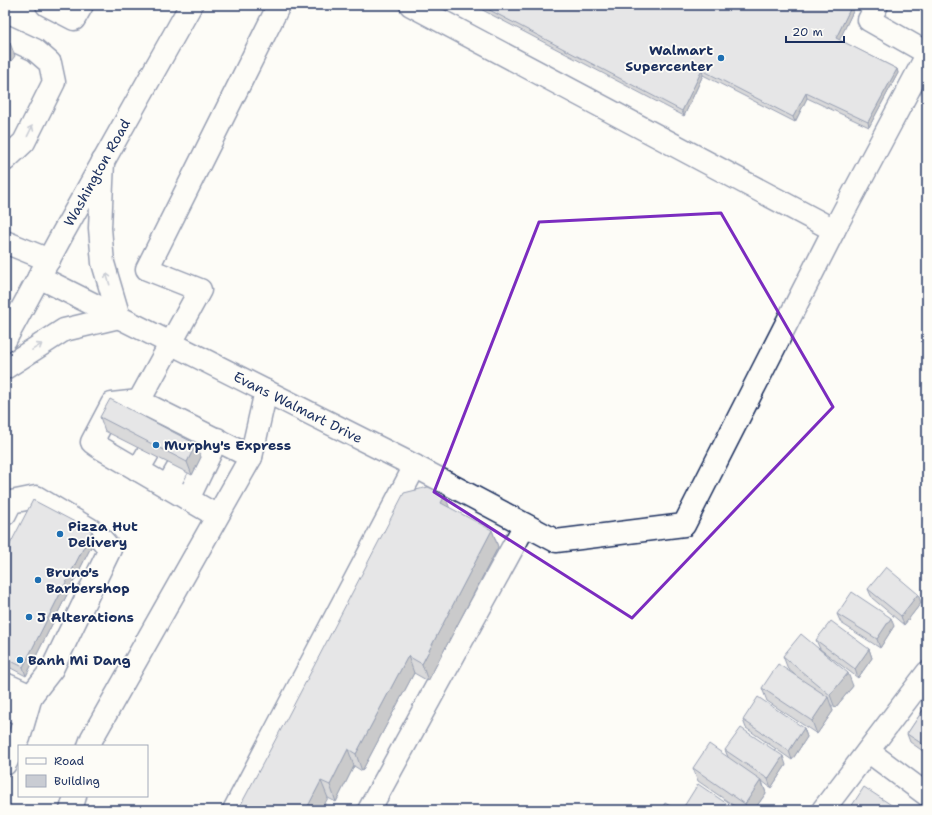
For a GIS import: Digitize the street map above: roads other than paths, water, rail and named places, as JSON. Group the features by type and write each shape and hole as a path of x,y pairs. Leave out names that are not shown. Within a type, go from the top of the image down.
{"main road":[{"path":"47,5 74,19 82,5"},
{"name":"Washington Road","path":"5,340 103,161 191,5"},
{"path":"124,440 139,401 200,290 147,269 279,5"},
{"path":"411,5 834,230 927,54 869,20 876,5"},
{"path":"5,36 35,50 50,64 54,82 24,142 5,160"},
{"path":"5,368 64,330 119,317 103,263 100,228 103,161"},
{"name":"Evans Walmart Drive","path":"5,242 119,317 415,466 556,541 684,525 834,230"},
{"path":"89,745 251,457 266,391"},
{"path":"217,516 167,487 148,452 124,440 99,447 92,442 112,404 139,401 251,457"},
{"path":"148,452 170,416"},
{"path":"167,487 183,459 208,435"},
{"path":"188,499 208,435"},
{"path":"234,810 415,466"},
{"path":"5,514 11,502 36,497 96,533 110,549 52,669 28,706 19,738 5,764"},
{"path":"369,810 525,525"},
{"path":"823,810 927,673"},
{"path":"5,684 28,706"},
{"path":"5,707 28,706"},
{"path":"868,751 927,796"},
{"path":"71,810 75,797"}],"place":[{"name":"Walmart Supercenter","path":"721,58"},
{"name":"Murphy's Express","path":"156,445"},
{"name":"Pizza Hut Delivery","path":"60,534"},
{"name":"Bruno's Barbershop","path":"38,580"},
{"name":"J Alterations","path":"29,617"},
{"name":"Banh Mi Dang","path":"20,660"}]}
